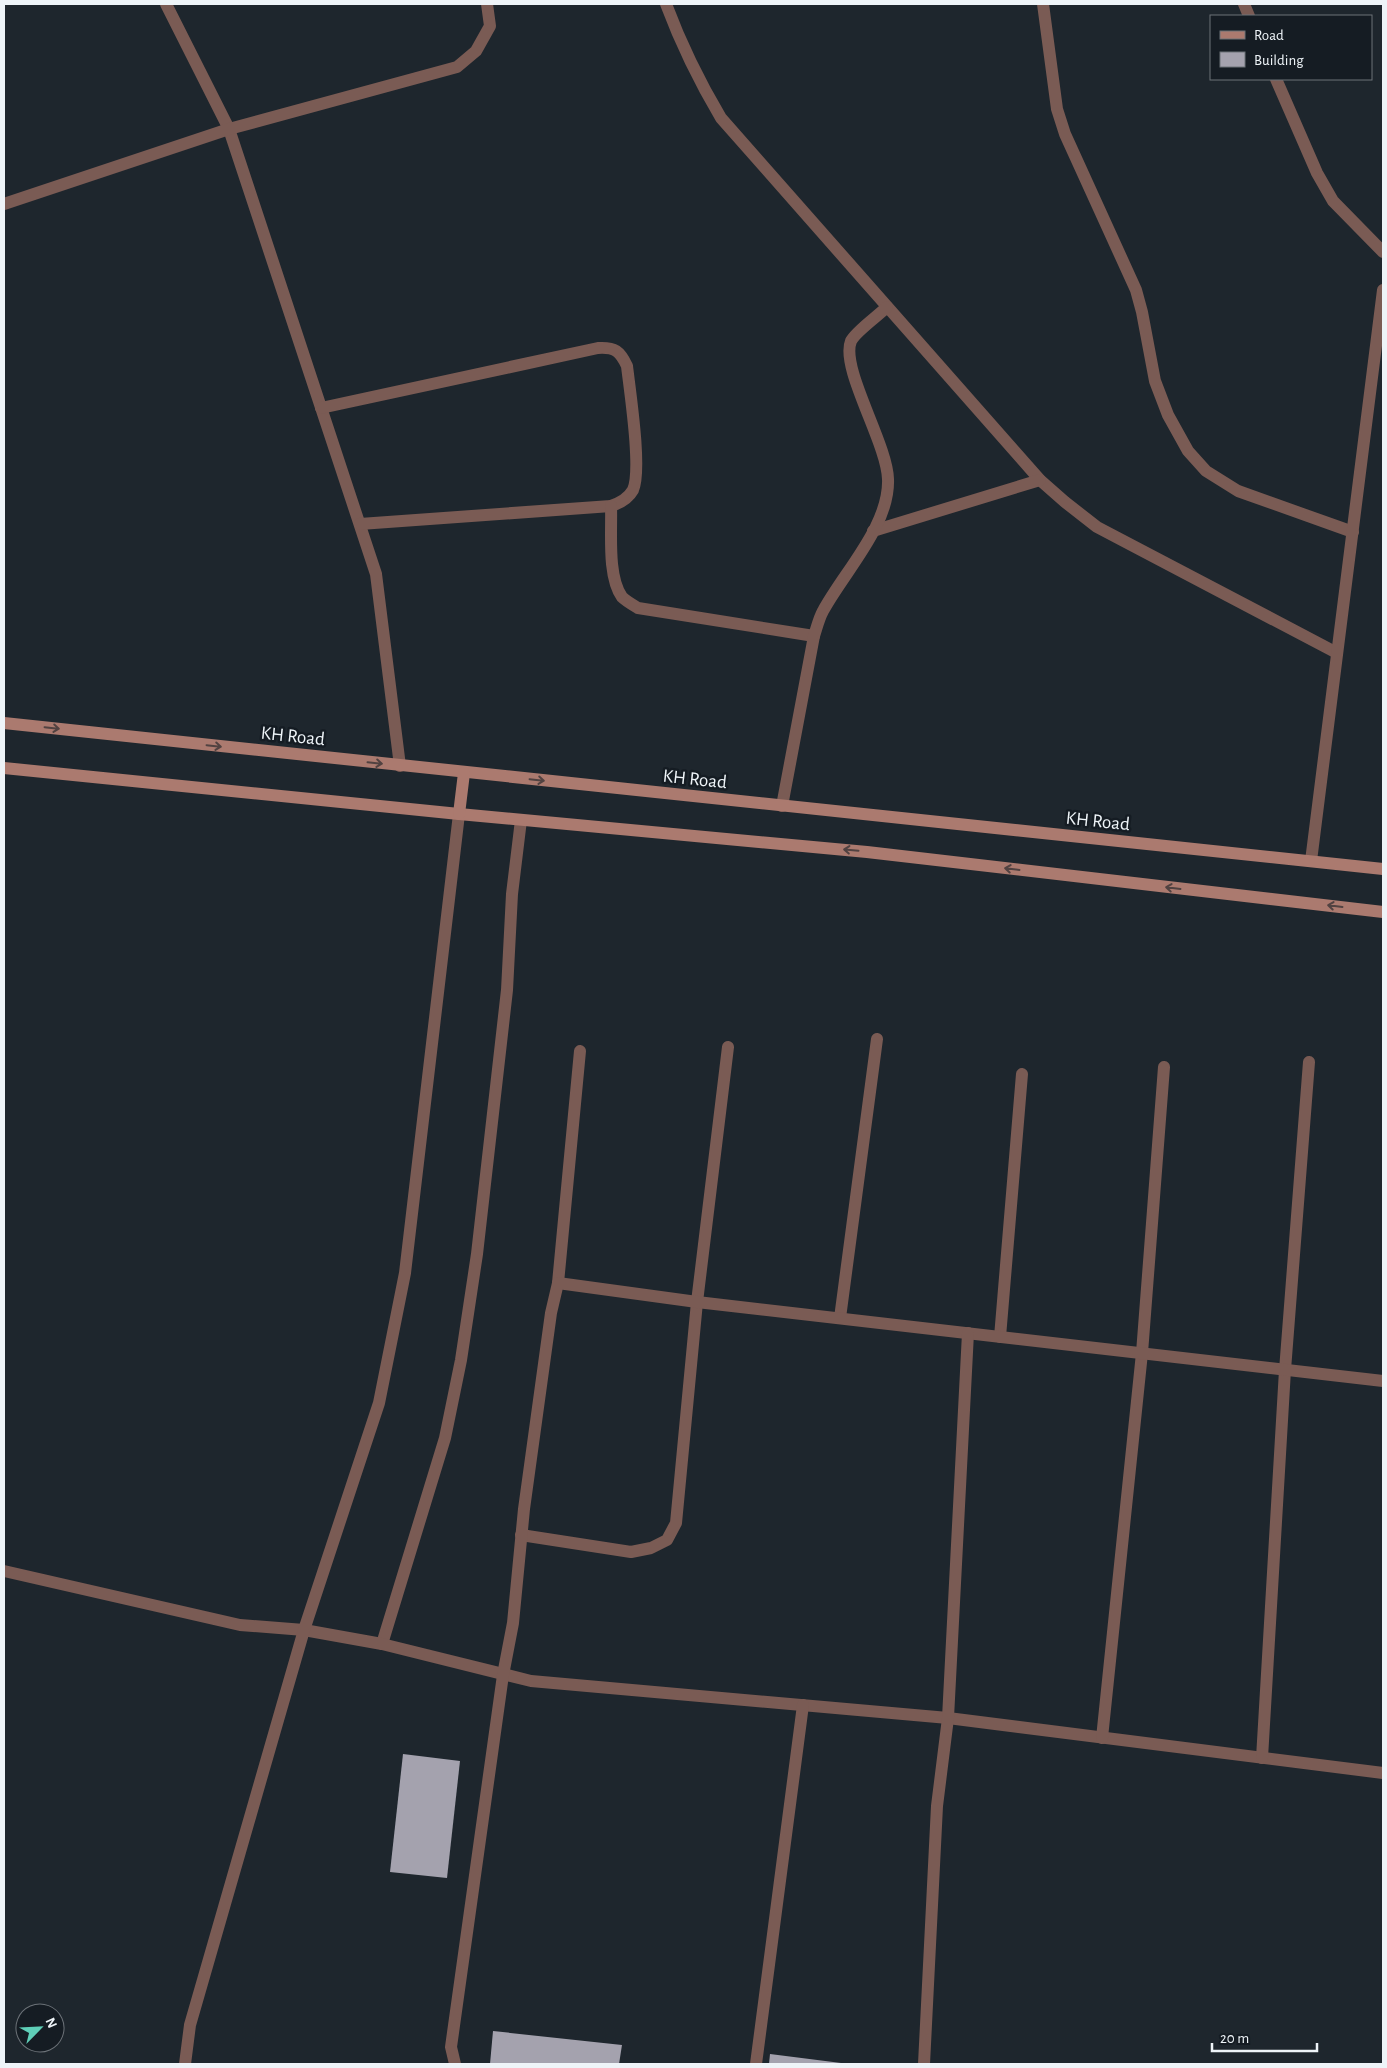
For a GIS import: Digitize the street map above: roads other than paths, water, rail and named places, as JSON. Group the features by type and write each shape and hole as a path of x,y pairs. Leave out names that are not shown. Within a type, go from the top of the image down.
{"main road":[{"name":"KH Road","path":"4,723 1383,869"},
{"path":"4,768 459,814 867,852 1383,912"},
{"path":"459,814 464,772"}],"street":[{"path":"166,4 229,129 376,574 400,766"},
{"path":"4,204 229,129 457,67 476,51 490,26 487,4"},
{"path":"666,4 696,74 721,118 1040,480 1097,527 1337,653"},
{"path":"1043,4 1056,100 1065,134 1136,290 1155,382 1168,415 1188,451 1206,471 1238,491 1353,532"},
{"path":"1276,80 1317,173 1333,201 1383,252"},
{"path":"1311,861 1383,290"},
{"path":"782,806 814,636 823,612 873,531 887,497 888,478 885,457 852,369 849,352 851,339 887,307"},
{"path":"321,408 598,348 610,347 622,354 627,366 637,474 632,492 622,502 611,506 360,524"},
{"path":"873,531 1040,480"},
{"path":"611,506 613,565 616,584 622,597 638,608 814,636"},
{"path":"185,2064 190,2025 304,1630 378,1403 405,1273 459,814"},
{"path":"382,1644 445,1438 461,1360 477,1254 507,990 512,894 521,820"},
{"path":"840,1318 877,1039"},
{"path":"521,1535 631,1552 651,1548 668,1540 676,1523 697,1302 728,1047"},
{"path":"455,2064 451,2047 503,1675 514,1623 521,1535 551,1313 558,1283 580,1051"},
{"path":"1262,1758 1285,1370 1309,1062"},
{"path":"1102,1738 1142,1353 1164,1067"},
{"path":"1000,1337 1022,1074"},
{"path":"558,1283 697,1302 1383,1381"},
{"path":"924,2064 938,1806 948,1718 968,1333"},
{"path":"4,1571 240,1626 304,1630 382,1644 531,1682 948,1718 1383,1773"},
{"path":"756,2064 803,1705"}]}
